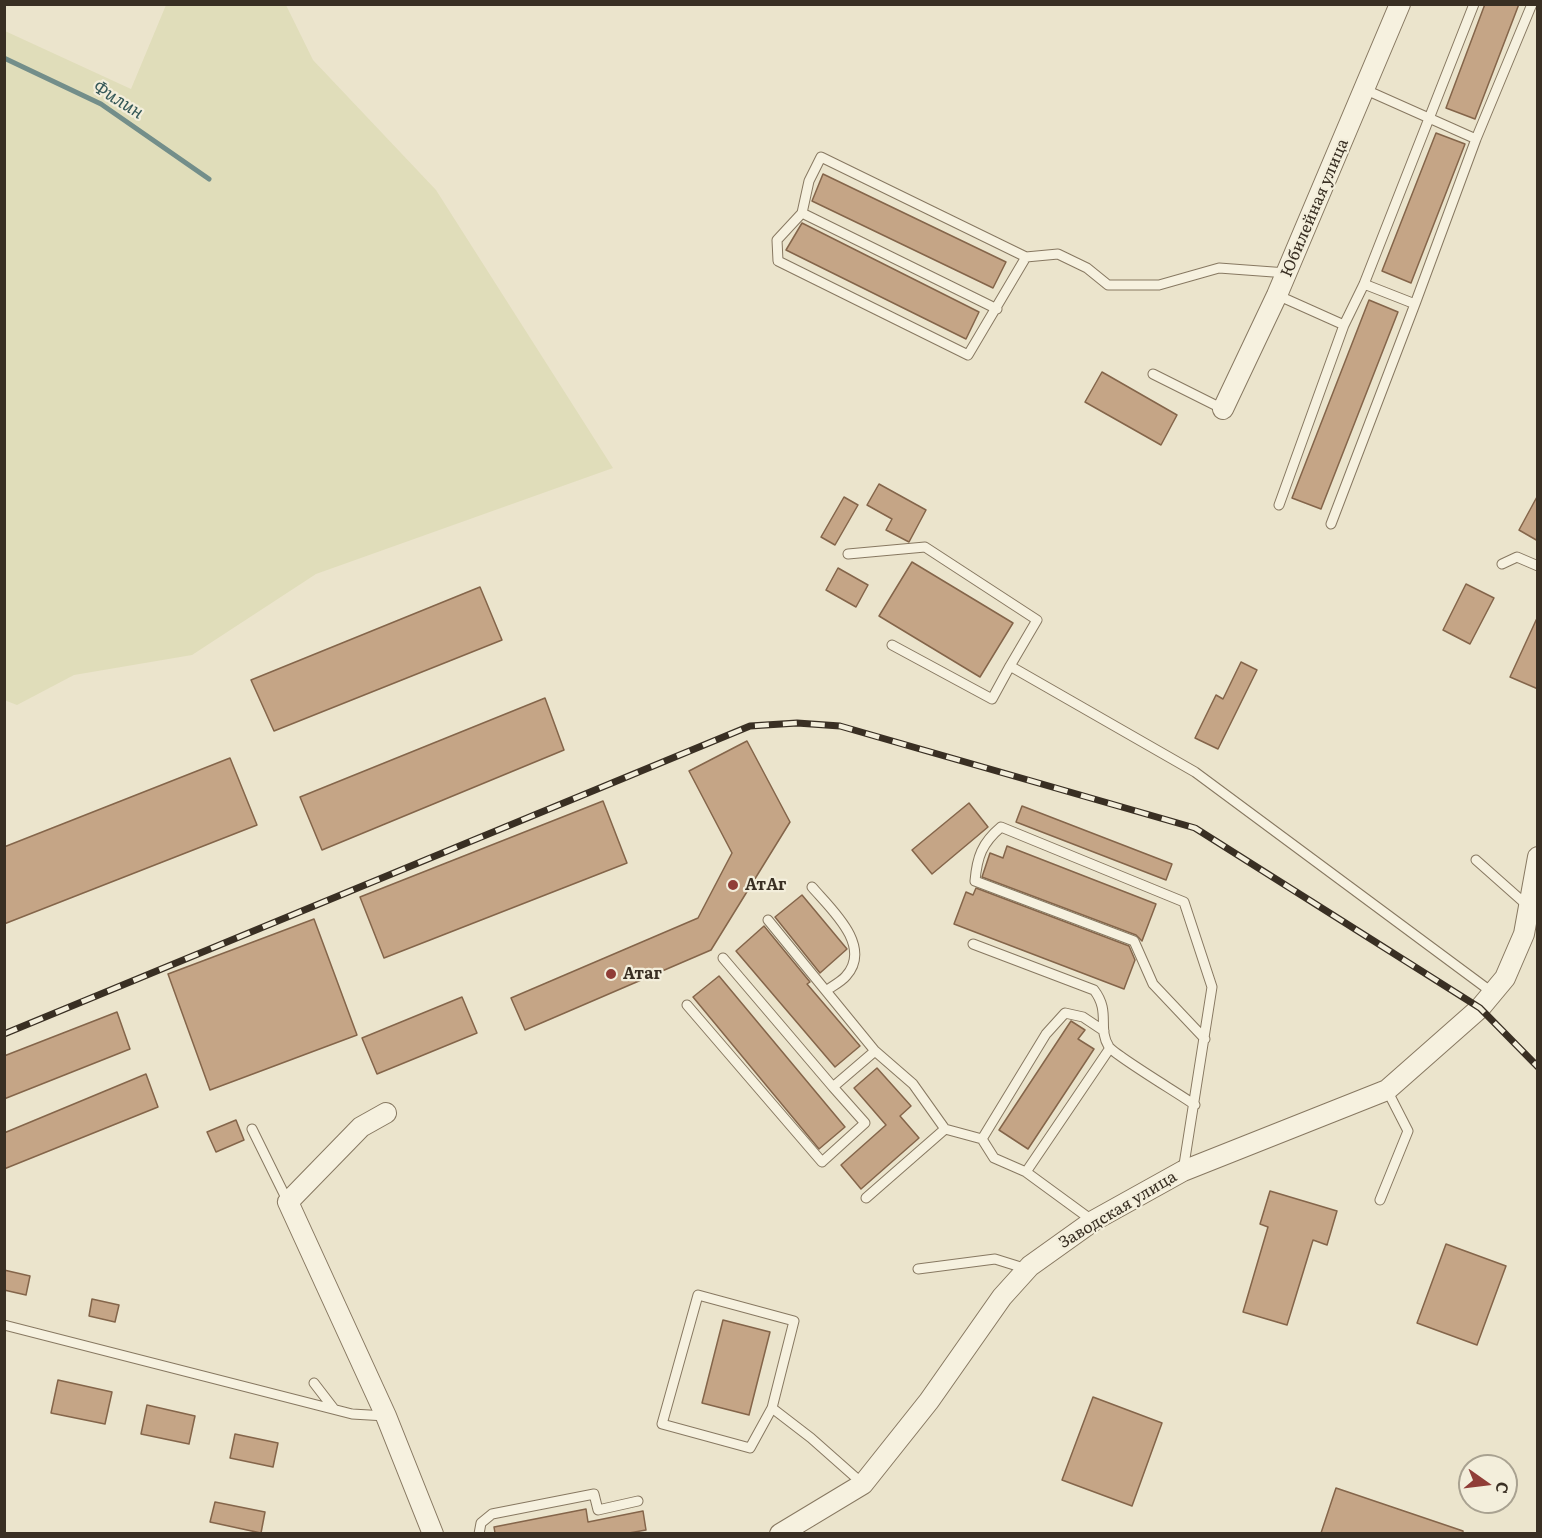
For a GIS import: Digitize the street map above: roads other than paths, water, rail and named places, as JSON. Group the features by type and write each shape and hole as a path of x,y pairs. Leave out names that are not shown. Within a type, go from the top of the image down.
{"street":[{"name":"Юбилейная улица","path":"1223,408 1287,273 1366,90 1400,4"},
{"path":"1386,1090 1480,1008 1505,978 1530,921 1538,857"},
{"name":"Заводская улица","path":"780,1533 799,1528 863,1484 929,1401 1002,1297 1027,1269 1093,1221 1183,1171 1386,1090"},
{"path":"386,1113 361,1127 288,1202 386,1416 433,1533"}],"lane":[{"path":"1279,505 1344,326 1364,284 1474,4"},
{"path":"1331,524 1476,139 1532,4"},
{"path":"1366,90 1476,139"},
{"path":"1026,257 968,355 778,261 777,240 802,213 809,181 821,157 1026,257 1058,254 1087,268 1108,285 1159,285 1219,268 1287,273"},
{"path":"802,213 997,309"},
{"path":"1364,284 1415,304"},
{"path":"1277,295 1344,326"},
{"path":"1153,374 1223,408"},
{"path":"848,554 925,547 1037,620 992,699 892,645"},
{"path":"1502,564 1517,557 1538,566"},
{"path":"1010,666 1195,772 1492,993"},
{"path":"1183,1171 1195,1105 1205,1039 1212,987 1184,902 1001,827 988,838 976,858 975,881 1134,941 1153,984 1205,1039"},
{"path":"1476,860 1530,921"},
{"path":"812,887 854,938 855,955 848,975 827,990"},
{"path":"768,920 875,1051 913,1084 945,1129 981,1139 994,1158 1026,1172 1093,1221"},
{"path":"973,944 1094,990 1104,1002 1104,1031 1110,1048 1195,1105"},
{"path":"687,1005 822,1162 865,1123 723,958"},
{"path":"981,1139 1046,1034 1065,1013 1083,1017 1104,1031"},
{"path":"1026,1172 1110,1048"},
{"path":"833,1087 875,1051"},
{"path":"1380,1200 1408,1131 1386,1090"},
{"path":"252,1129 288,1202"},
{"path":"866,1198 945,1129"},
{"path":"918,1269 995,1259 1027,1269"},
{"path":"698,1295 794,1321 772,1408 750,1448 662,1424 698,1295"},
{"path":"4,1325 352,1413 386,1416"},
{"path":"314,1383 334,1408"},
{"path":"772,1408 811,1438 863,1484"},
{"path":"479,1533 481,1523 492,1514 594,1494 598,1510 638,1501"}],"waterway":[{"name":"Филин","path":"4,58 101,104 209,179"}],"railway":[{"path":"4,1034 750,726 797,723 840,726 1195,828 1480,1008 1538,1067"}],"place":[{"name":"АтАг","path":"733,885"},
{"name":"Атаг","path":"611,974"}]}
